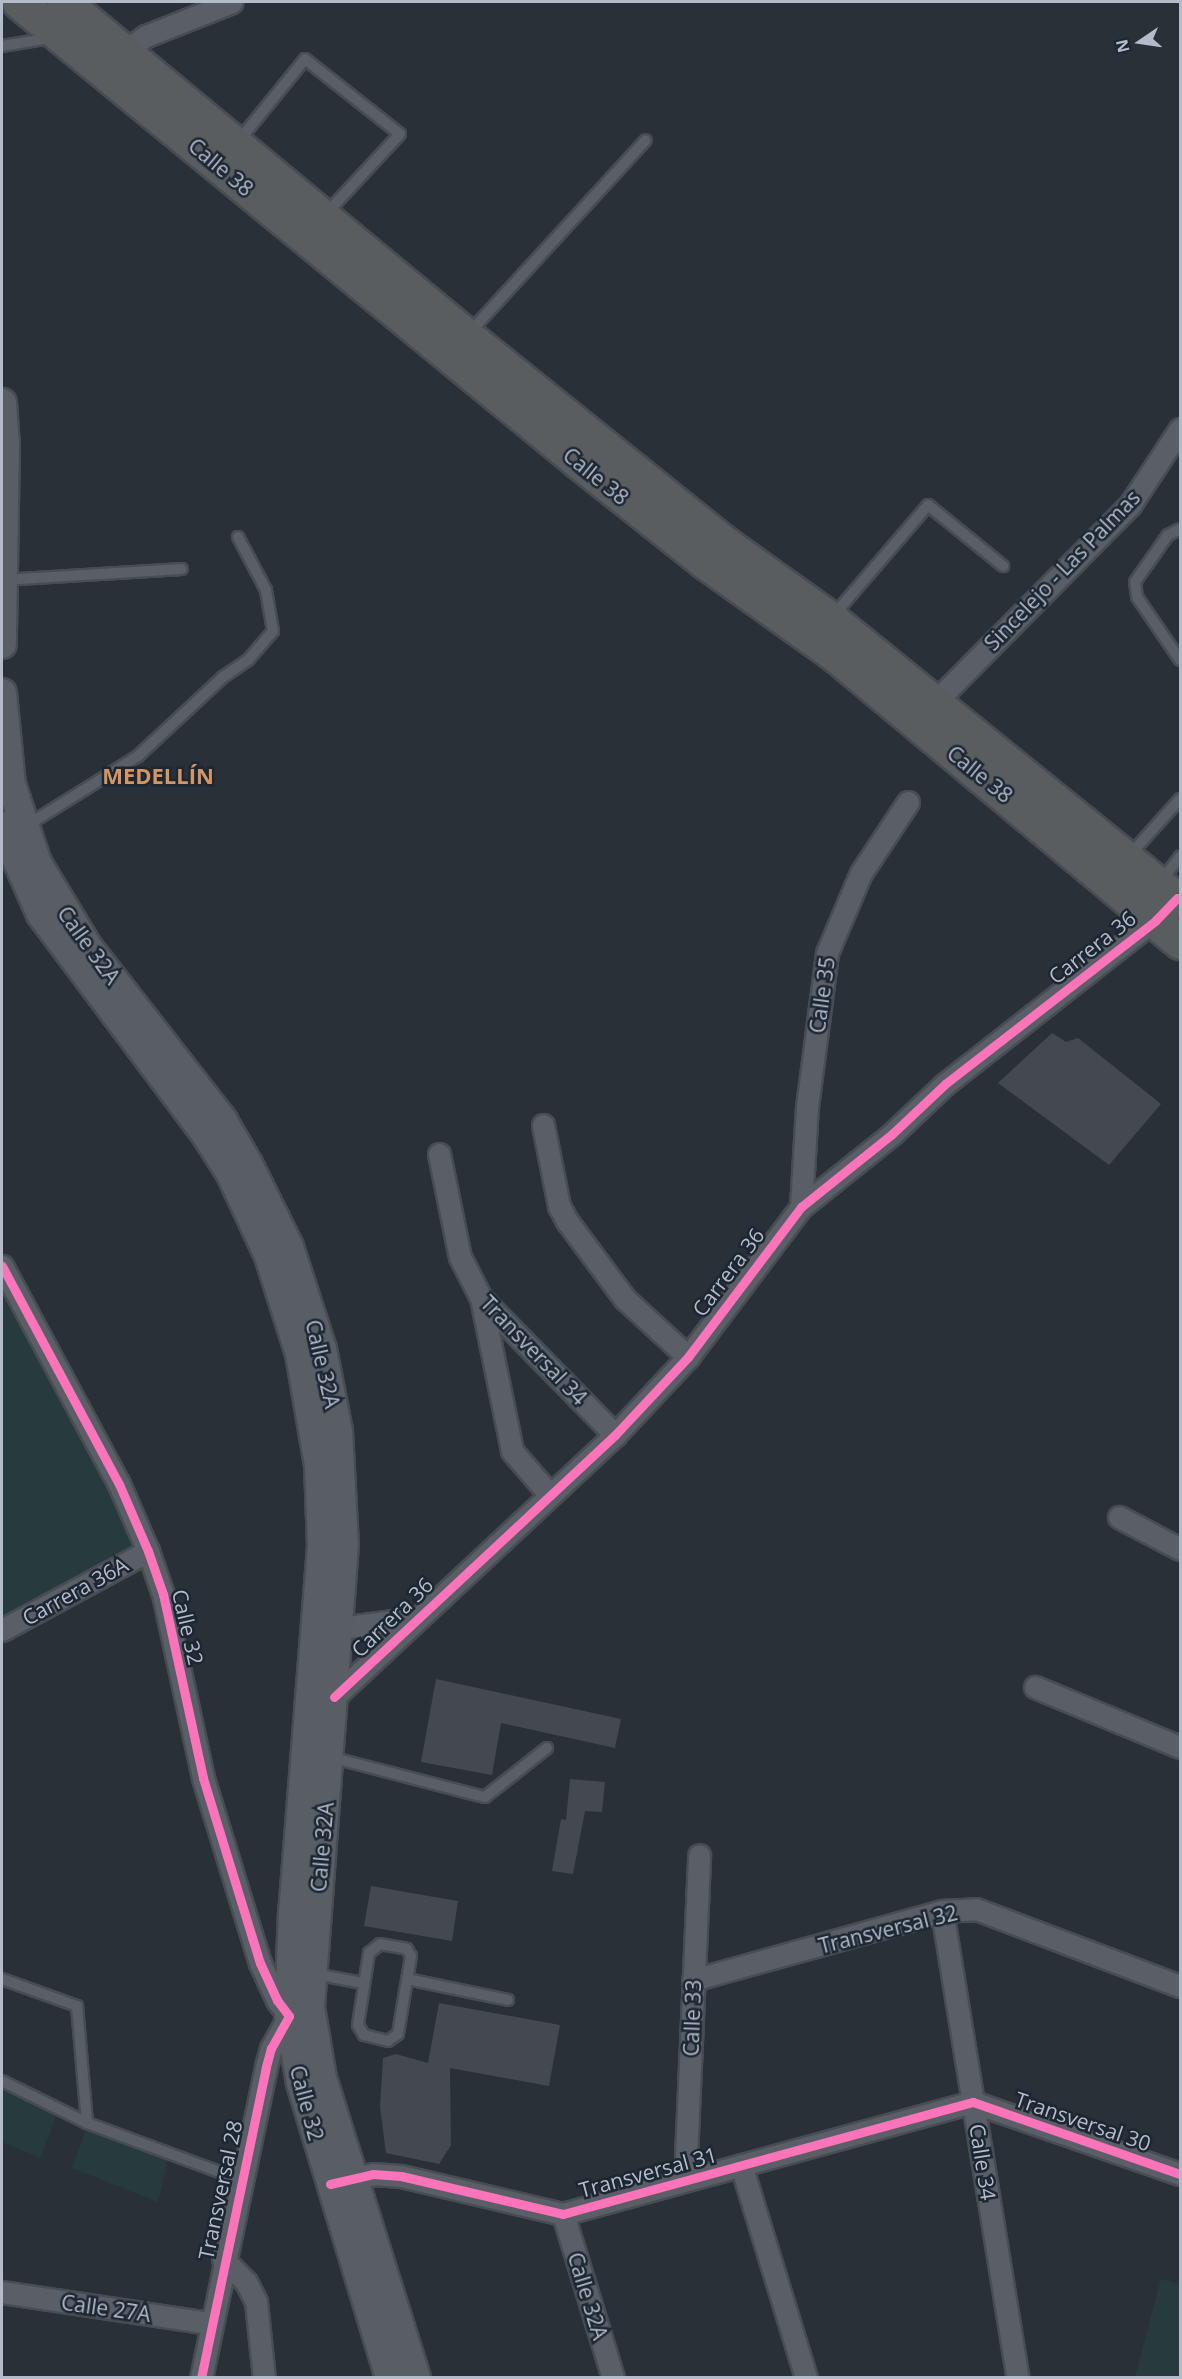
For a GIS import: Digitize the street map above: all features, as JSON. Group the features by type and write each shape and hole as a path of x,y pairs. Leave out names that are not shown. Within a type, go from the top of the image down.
{"highway":[{"name":"Calle 38","path":"19,2 80,33 125,51 466,336 723,542 831,619 934,703 1118,868"},
{"name":"Calle 38","path":"64,2 80,33 579,462 705,562 834,654 1159,900 1180,942"}],"main road":[{"path":"2,403 5,442 2,644"},
{"name":"Calle 32A","path":"2,693 11,784 12,827 59,905 87,946 223,1121 289,1247 322,1349 338,1431 344,1544 340,1628 311,1974 312,2031 333,2116"},
{"name":"Calle 32A","path":"289,2016 293,1911 340,1628"},
{"path":"316,1913 305,1945 299,1993 289,2016 305,2041 319,2088 333,2116"},
{"name":"Calle 32","path":"289,2016 301,2083 416,2378"},
{"name":"Calle 32","path":"333,2116 341,2181 390,2378"}],"street":[{"path":"125,51 146,36 232,2"},
{"name":"Sincelejo - Las Palmas","path":"934,703 1130,505 1180,429"},
{"name":"Calle 35","path":"801,1207 807,1107 826,953 861,873 908,802"},
{"name":"Carrera 36","path":"334,1697 416,1618 615,1435 688,1357 801,1207 892,1134 945,1084 1159,900"},
{"path":"543,1125 559,1206 567,1221 625,1299 688,1357"},
{"name":"Transversal 34","path":"439,1154 460,1257 482,1298 615,1435"},
{"name":"Calle 32","path":"2,1266 8,1290 119,1484 148,1551 163,1594 203,1778 260,1963 277,2000 289,2016"},
{"path":"482,1298 512,1451 549,1494"},
{"path":"1119,1516 1180,1549"},
{"name":"Carrera 36A","path":"2,1630 148,1551"},
{"name":"Carrera 36","path":"340,1628 416,1618"},
{"path":"340,1628 376,1638 378,1655"},
{"path":"1035,1687 1180,1747"},
{"name":"Calle 33","path":"685,2180 699,1855"},
{"name":"Transversal 32","path":"693,1980 942,1911 976,1910 1180,1986"},
{"name":"Calle 34","path":"942,1911 1018,2378"},
{"name":"Transversal 28","path":"201,2378 210,2324 271,2048 289,2016"},
{"name":"Transversal 31","path":"341,2181 401,2176 563,2214 973,2102"},
{"name":"Transversal 30","path":"973,2102 1180,2174"},
{"path":"741,2166 806,2378"},
{"name":"Calle 32A","path":"563,2214 613,2378"},
{"path":"224,2259 246,2282 256,2302 264,2378"},
{"name":"Calle 27A","path":"2,2292 210,2324"}],"lane":[{"path":"2,46 80,33"},
{"path":"237,144 305,59 400,134 323,216"},
{"path":"466,336 646,140"},
{"path":"831,619 928,505 1003,566"},
{"path":"1180,529 1168,535 1135,582 1137,597 1180,660"},
{"path":"12,827 138,756 223,676 248,660 273,631 266,590 237,537"},
{"path":"3,580 182,569"},
{"path":"1118,868 1180,799"},
{"path":"1159,900 1180,858"},
{"path":"330,1757 485,1797 547,1748"},
{"path":"380,1944 407,1949 411,1956 398,2034 388,2041 360,2031 362,1983 369,1953 380,1944"},
{"path":"311,1974 362,1983"},
{"path":"2,1979 77,2006 87,2123"},
{"path":"407,1979 508,2000"},
{"path":"2,2081 87,2123 241,2180"}],"green space":[{"path":"2,1266 148,1551 2,1630"},
{"path":"2,2088 57,2112 41,2158 2,2142"},
{"path":"87,2126 168,2159 158,2202 72,2168"},
{"path":"1161,2279 1180,2284 1180,2377 1135,2377"}],"building":[{"path":"1052,1033 1066,1042 1078,1038 1161,1104 1109,1165 998,1083"},
{"path":"436,1679 621,1719 615,1748 501,1723 492,1775 421,1762"},
{"path":"570,1779 605,1782 602,1812 585,1811 573,1874 552,1871 561,1819 566,1820"},
{"path":"371,1886 458,1901 452,1941 364,1926"},
{"path":"439,2003 560,2025 549,2086 450,2068 451,2145 439,2164 386,2153 380,2107 383,2058 396,2054 428,2063"}],"cycle path":[{"path":"334,1697 615,1435 688,1357 801,1207 892,1134 945,1084 1155,921 1177,898"},
{"path":"2,1266 119,1484 148,1551 163,1594 203,1778 260,1963 277,2000 289,2016 271,2048 266,2067 201,2378"},
{"path":"330,2184 373,2174 401,2176 563,2214 973,2102 1180,2174"}],"district":[{"name":"MEDELLÍN","path":"158,776"}]}
